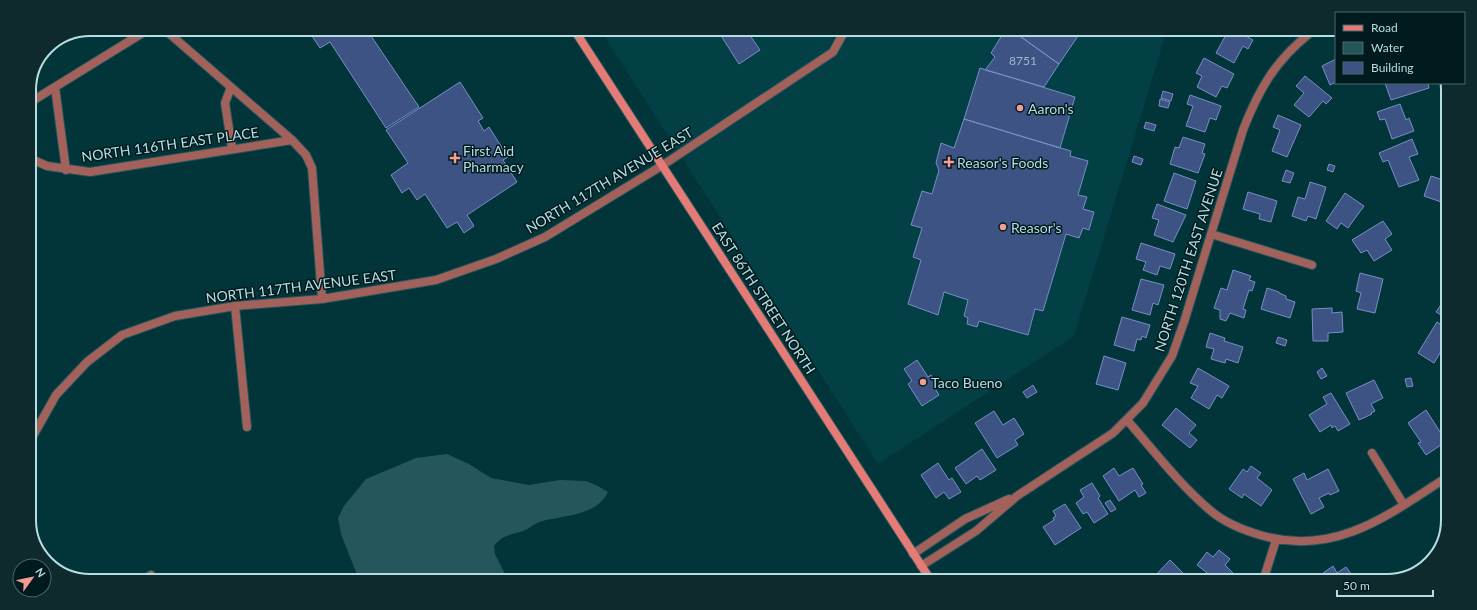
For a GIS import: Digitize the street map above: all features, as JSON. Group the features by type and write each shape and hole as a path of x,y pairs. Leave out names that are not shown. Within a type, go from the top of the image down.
{"main road":[{"name":"EAST 86TH STREET NORTH","path":"578,36 927,574"}],"street":[{"path":"36,99 138,36"},
{"path":"172,36 292,140 306,155 312,168 322,299"},
{"name":"NORTH 117TH AVENUE EAST","path":"36,431 56,395 87,362 122,335 175,316 235,306 322,299 436,280 496,259 545,236 663,165 833,52 842,36"},
{"name":"NORTH 120TH EAST AVENUE","path":"921,566 976,532 1018,496 1113,433 1143,403 1172,356 1184,322 1243,130 1262,85 1287,52 1306,36"},
{"path":"55,87 66,170"},
{"path":"231,87 225,103 232,148"},
{"name":"NORTH 116TH EAST PLACE","path":"36,161 47,166 66,170 90,172 232,148 292,140"},
{"path":"1211,234 1312,265"},
{"path":"235,306 248,427"},
{"path":"1126,420 1194,496 1213,512 1249,532 1276,540 1304,541 1328,539 1353,532 1375,523 1441,481"},
{"path":"1372,453 1404,505"},
{"name":"NORTH 120TH EAST AVENUE","path":"914,554 966,519 1018,496"},
{"path":"1265,574 1276,540"}],"shaded area":[{"path":"604,36 1165,36 1074,336 878,464"}],"water":[{"path":"447,454 469,464 491,478 529,485 560,480 586,481 608,492 603,500 587,511 539,522 525,530 507,536 497,542 494,546 495,554 505,574 357,574 341,534 338,518 344,506 366,479 416,458"}],"building":[{"path":"312,36 371,36 419,107 386,128 330,42 320,48"},
{"path":"721,36 750,36 760,50 739,64"},
{"path":"1002,36 1020,36 1059,64 1044,87 985,70 995,57 991,53"},
{"path":"1020,36 1078,36 1059,64"},
{"path":"1225,36 1246,36 1253,40 1248,49 1243,46 1234,63 1216,53"},
{"path":"1204,58 1234,74 1227,88 1222,86 1216,97 1197,87 1202,76 1196,73"},
{"path":"1335,60 1335,82 1330,85 1322,66"},
{"name":"Aaron's","path":"980,68 1075,97 1060,148 964,119"},
{"path":"1305,76 1332,98 1326,104 1323,101 1309,117 1294,105 1304,93 1296,86"},
{"name":"First Aid Pharmacy","path":"460,82 483,118 478,121 484,131 489,127 508,157 503,160 517,182 467,215 474,226 464,233 457,222 447,228 425,194 417,200 409,188 402,193 391,175 408,163 386,130"},
{"path":"1385,84 1428,84 1429,88 1391,100"},
{"path":"1163,91 1173,94 1171,101 1161,98"},
{"path":"1190,95 1221,106 1216,120 1210,118 1205,132 1186,126 1193,106 1187,104"},
{"path":"1160,99 1170,102 1168,108 1159,106"},
{"path":"1400,104 1406,120 1409,118 1414,131 1392,139 1385,119 1380,120 1377,112"},
{"path":"1278,115 1301,125 1287,157 1272,151 1280,130 1273,127"},
{"name":"Reasor's","path":"964,119 1071,151 1070,156 1088,161 1078,195 1087,197 1083,209 1094,212 1089,230 1083,228 1079,238 1066,234 1043,311 1035,309 1028,335 979,321 977,327 967,324 968,318 964,316 968,300 944,292 938,315 908,304 921,260 913,257 922,228 911,225 922,191 932,194 939,170 936,163 941,143 954,148"},
{"path":"1146,122 1156,125 1154,131 1144,128"},
{"path":"1183,137 1205,144 1202,153 1205,154 1198,173 1170,164 1175,147 1179,148"},
{"path":"1412,139 1418,154 1409,157 1419,180 1399,187 1388,160 1383,162 1379,153"},
{"path":"1134,156 1143,159 1141,165 1132,162"},
{"path":"1329,164 1335,166 1333,172 1327,170"},
{"path":"1286,170 1294,173 1290,183 1282,181"},
{"path":"1174,173 1196,181 1187,209 1164,201"},
{"path":"1431,176 1441,179 1441,202 1424,196"},
{"path":"1310,182 1326,187 1316,219 1308,216 1306,221 1292,216 1298,197 1305,199"},
{"path":"1248,192 1277,201 1271,222 1259,219 1260,214 1243,209"},
{"path":"1345,193 1364,206 1348,228 1341,223 1337,229 1326,221"},
{"path":"1157,204 1186,215 1173,242 1154,235 1159,220 1152,218"},
{"path":"1383,221 1392,234 1385,239 1392,250 1374,261 1367,250 1361,253 1352,240"},
{"path":"1141,243 1175,254 1170,269 1160,266 1157,275 1143,270 1146,262 1136,259"},
{"path":"1233,270 1251,276 1249,280 1255,282 1252,291 1249,290 1243,309 1246,310 1244,318 1230,313 1226,321 1220,319 1220,310 1214,308 1221,288 1227,290"},
{"path":"1360,273 1383,279 1375,313 1357,309 1361,293 1356,291"},
{"path":"1141,279 1164,285 1158,305 1153,303 1150,315 1132,310"},
{"path":"1267,288 1279,292 1286,296 1286,299 1295,302 1290,318 1261,309"},
{"path":"1441,304 1441,315 1436,312"},
{"path":"1332,308 1332,313 1342,312 1343,332 1328,333 1328,341 1313,341 1312,309"},
{"path":"1122,317 1150,325 1146,338 1142,336 1141,340 1137,339 1134,351 1114,345"},
{"path":"1437,322 1441,325 1441,351 1434,363 1418,353"},
{"path":"1210,333 1225,338 1224,341 1243,347 1238,363 1226,359 1225,363 1211,359 1214,349 1206,347"},
{"path":"1278,337 1287,340 1285,346 1276,343"},
{"path":"1104,356 1126,363 1118,390 1096,384"},
{"name":"Taco Bueno","path":"917,360 928,377 931,375 936,383 933,385 939,395 922,406 908,384 912,381 904,369"},
{"path":"1198,368 1229,386 1222,398 1217,395 1209,409 1191,398 1198,386 1190,383"},
{"path":"1322,368 1327,376 1321,379 1317,372"},
{"path":"1411,378 1413,386 1407,387 1405,379"},
{"path":"1374,380 1383,398 1371,404 1375,411 1371,413 1372,414 1359,420 1346,393"},
{"path":"1033,385 1037,392 1027,398 1023,392"},
{"path":"1331,393 1350,424 1338,431 1335,426 1332,428 1331,425 1320,432 1309,415 1327,404 1323,397"},
{"path":"1176,408 1196,425 1189,433 1197,440 1190,448 1162,425"},
{"path":"1426,410 1441,433 1441,445 1426,455 1418,443 1421,442 1408,423"},
{"path":"994,411 1003,425 1014,418 1024,434 1015,440 1018,445 997,458 975,423"},
{"path":"982,449 996,470 980,480 977,476 966,484 955,468"},
{"path":"938,463 949,480 952,478 961,492 949,499 944,492 936,498 921,475"},
{"path":"1251,466 1261,473 1257,478 1272,490 1261,506 1244,494 1242,498 1229,489 1243,469 1247,472"},
{"path":"1114,468 1119,476 1133,468 1143,484 1141,485 1146,493 1139,497 1135,490 1119,501 1103,476"},
{"path":"1328,469 1339,491 1330,495 1329,493 1319,498 1324,507 1311,514 1293,479 1304,473 1307,480"},
{"path":"1092,483 1100,496 1098,498 1108,514 1094,523 1087,512 1083,514 1076,503 1084,497 1080,490"},
{"path":"1110,500 1116,509 1111,512 1105,503"},
{"path":"1065,504 1081,528 1055,545 1043,527 1054,520 1053,518 1056,516 1053,511"},
{"path":"1219,550 1230,559 1225,565 1233,573 1208,574 1197,565 1207,552 1213,557"},
{"path":"1170,560 1184,574 1157,574"},
{"path":"1333,566 1337,573 1346,567 1351,574 1322,574"}],"place":[{"name":"Aaron's","path":"1020,108"},
{"name":"First Aid Pharmacy","path":"455,158"},
{"name":"Reasor's Foods","path":"949,162"},
{"name":"Reasor's","path":"1003,227"},
{"name":"Taco Bueno","path":"923,382"}]}
